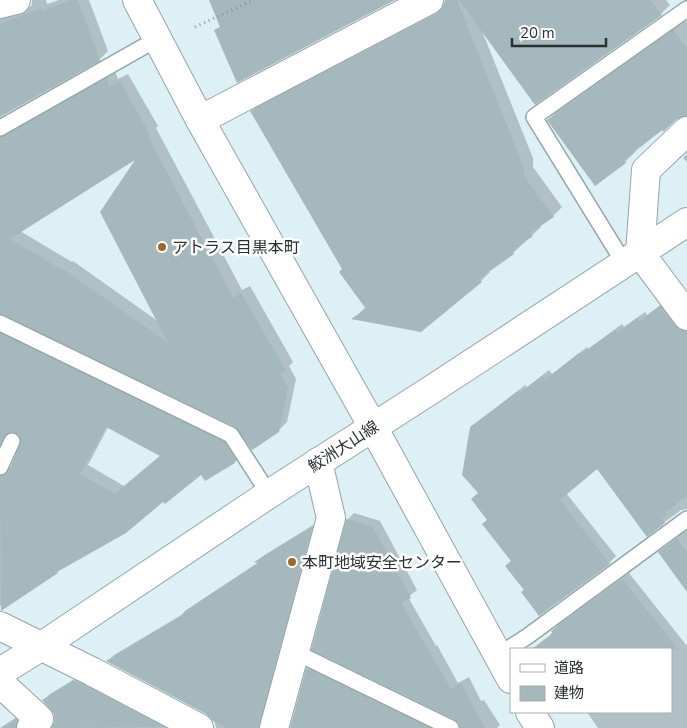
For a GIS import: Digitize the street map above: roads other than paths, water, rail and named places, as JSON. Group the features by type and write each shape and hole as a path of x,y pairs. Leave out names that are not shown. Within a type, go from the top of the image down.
{"main road":[{"path":"0,4 16,0"},
{"path":"137,0 200,120 504,667"},
{"path":"200,120 429,0"},
{"path":"687,131 646,170 632,258 687,316"},
{"name":"鮫洲大山線","path":"0,672 269,494 687,222"},
{"path":"274,728 331,518 318,462"},
{"path":"0,626 199,728"},
{"path":"0,683 39,719 31,728"},
{"path":"531,713 540,728"}],"lane":[{"path":"632,258 534,117 687,9"},
{"path":"0,128 157,39"},
{"path":"0,323 231,435 269,494"},
{"path":"0,467 12,441"},
{"path":"519,648 528,636 687,519"},
{"path":"295,652 451,728"}],"place":[{"name":"アトラス目黒本町","path":"162,247"},
{"name":"本町地域安全センター","path":"292,562"}]}
